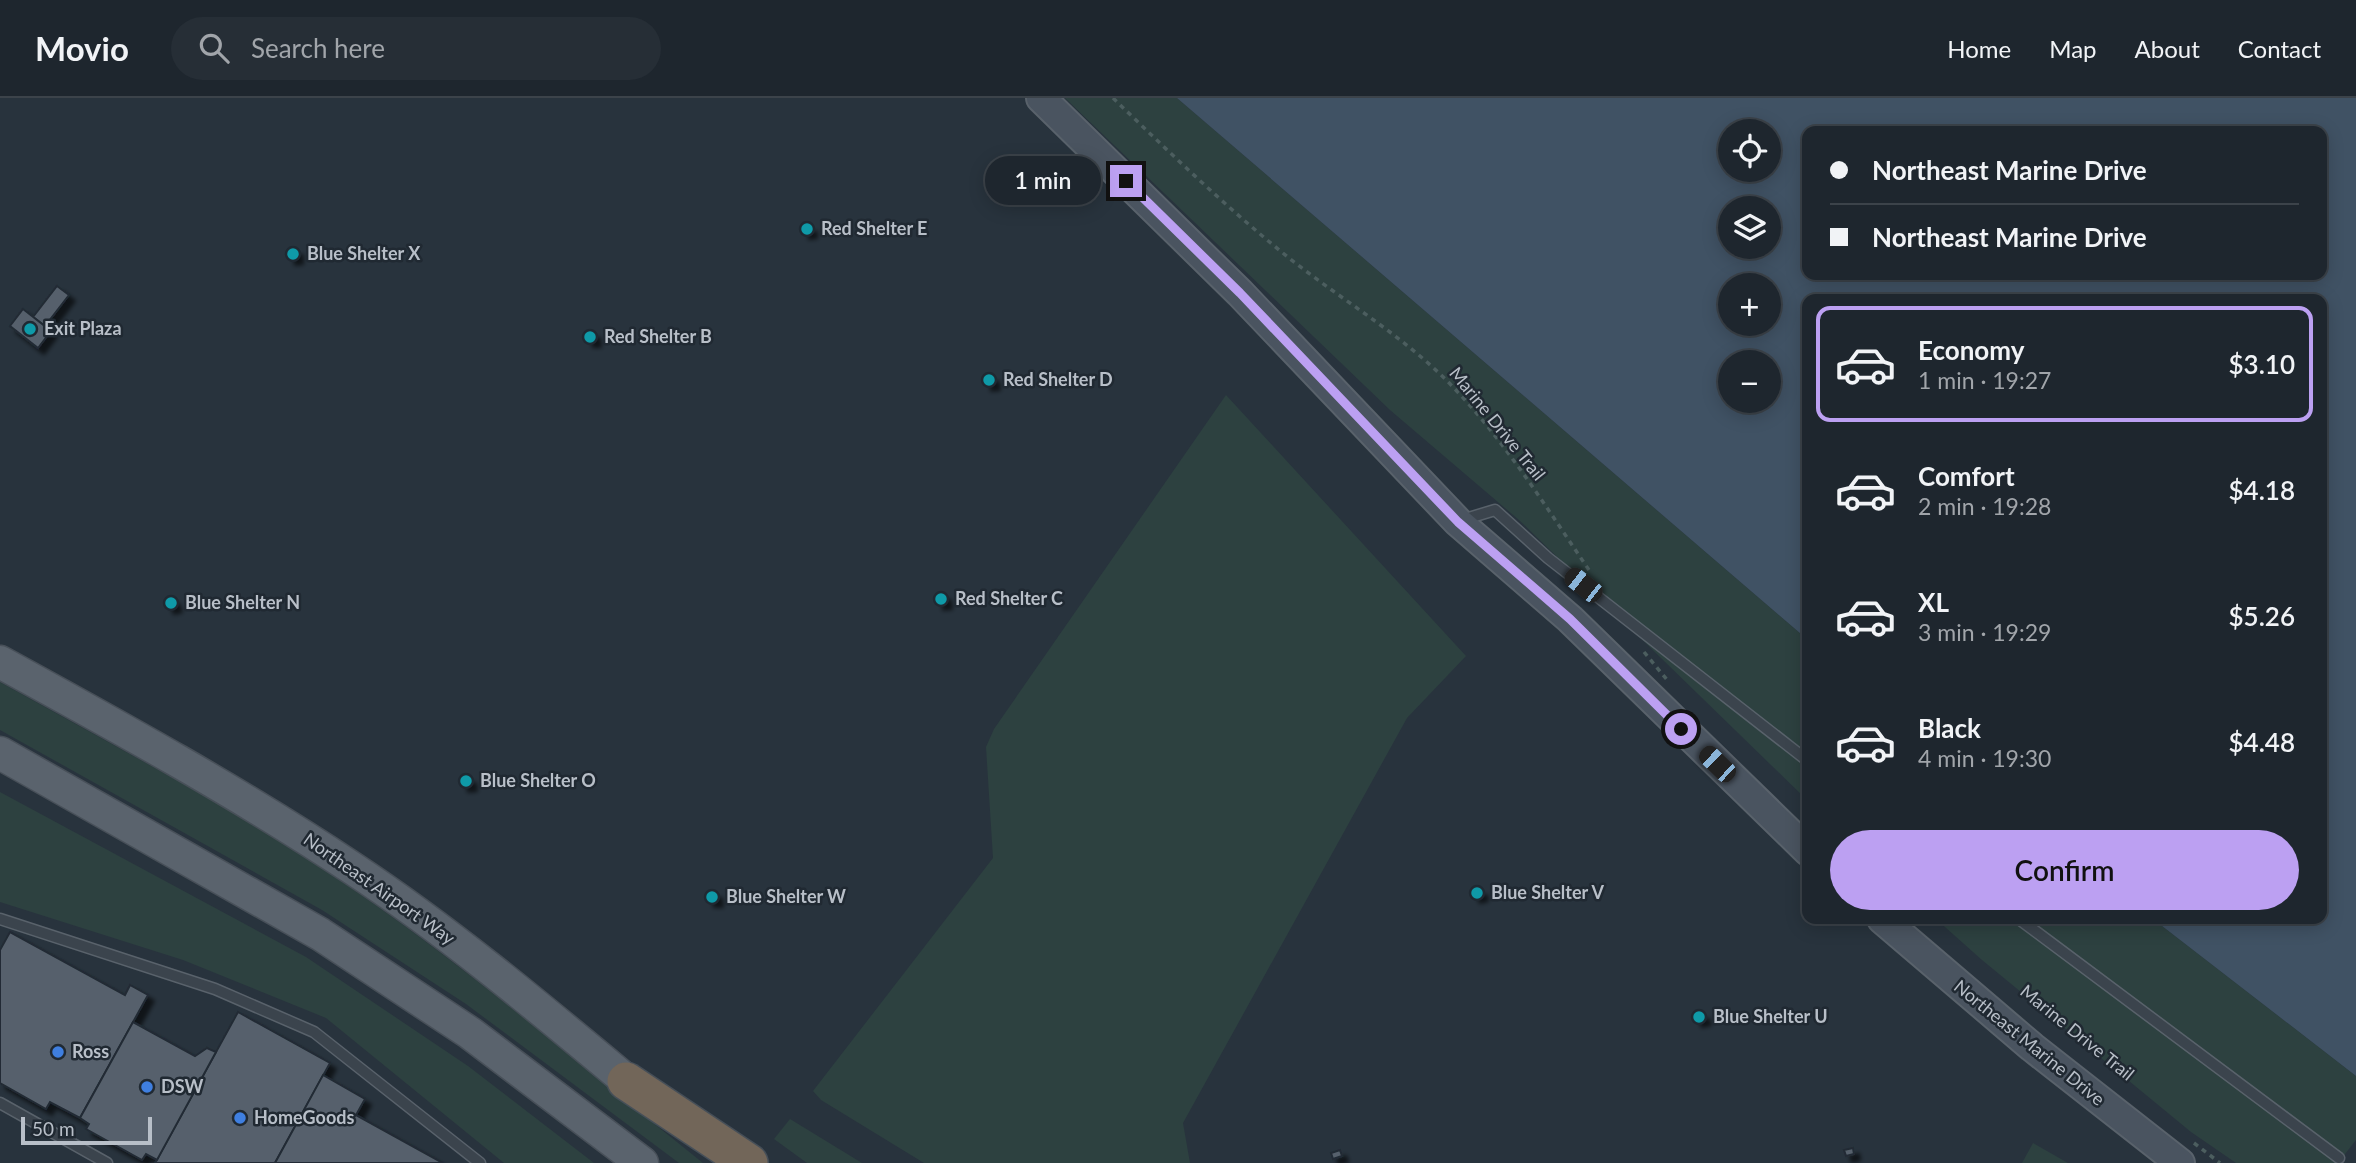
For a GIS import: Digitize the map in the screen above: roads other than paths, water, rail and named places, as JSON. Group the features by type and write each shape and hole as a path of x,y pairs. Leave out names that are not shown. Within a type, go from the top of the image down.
{"highway":[{"path":"626,1081 749,1163"}],"main road":[{"path":"1041,98 1240,293 1458,522 1570,619 1802,845"},
{"path":"0,647 10,668"},
{"name":"Northeast Airport Way","path":"10,668 247,801 354,869 458,943 725,1163"},
{"path":"0,753 320,934 470,1033 642,1163"},
{"name":"Northeast Marine Drive","path":"1888,924 2032,1047 2182,1149"}],"lane":[{"path":"1458,522 1495,510 1548,558 1802,756"},
{"path":"0,919 215,989 314,1032 480,1163"},
{"path":"2026,924 2339,1158"},
{"path":"0,1103 101,1162"}],"water":[{"path":"1177,98 2356,98 2356,1076 2159,924 2327,924 2327,294 1802,294 1802,635"}],"place":[{"name":"Red Shelter E","path":"807,229"},
{"name":"Blue Shelter X","path":"293,254"},
{"name":"Exit Plaza","path":"30,329"},
{"name":"Red Shelter B","path":"590,337"},
{"name":"Red Shelter D","path":"989,380"},
{"name":"Red Shelter C","path":"941,599"},
{"name":"Blue Shelter N","path":"171,603"},
{"name":"Blue Shelter O","path":"466,781"},
{"name":"Blue Shelter V","path":"1477,893"},
{"name":"Blue Shelter W","path":"712,897"},
{"name":"Blue Shelter U","path":"1699,1017"},
{"name":"Ross","path":"58,1052"},
{"name":"DSW","path":"147,1087"},
{"name":"HomeGoods","path":"240,1118"}]}
